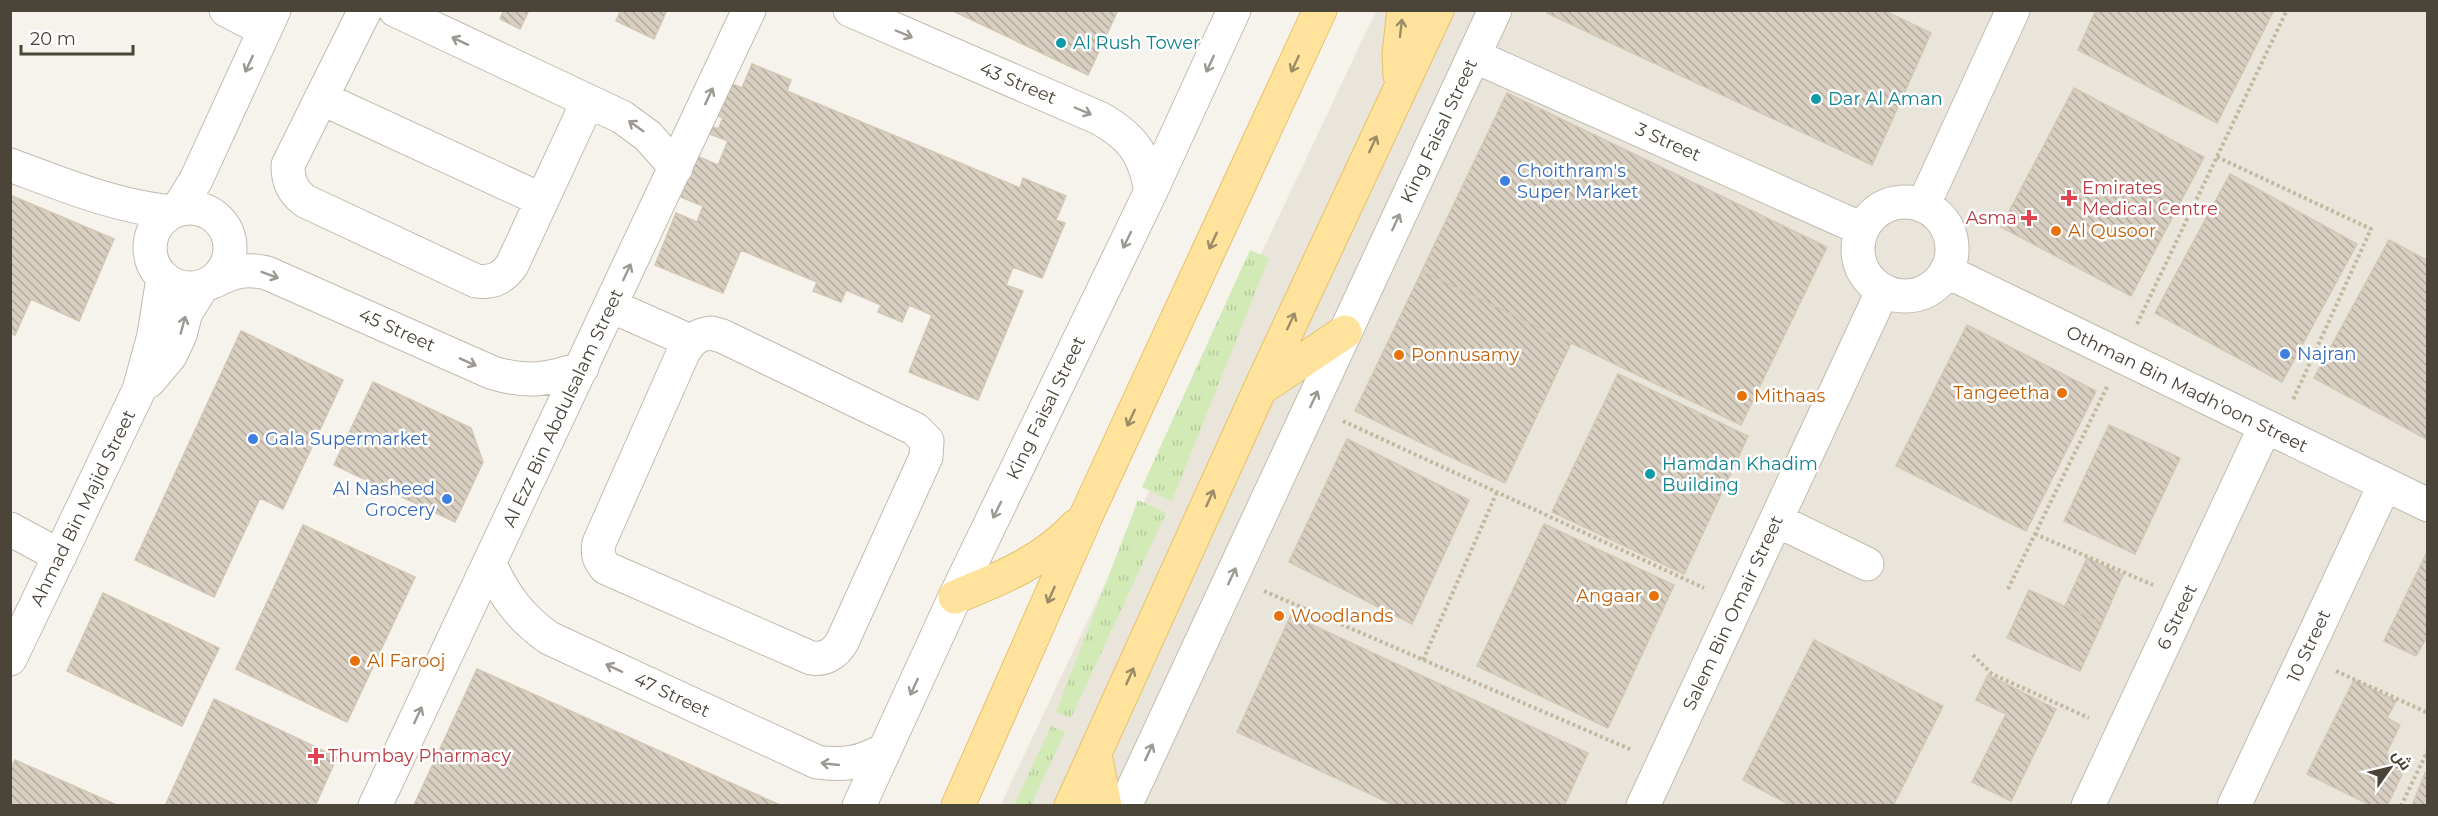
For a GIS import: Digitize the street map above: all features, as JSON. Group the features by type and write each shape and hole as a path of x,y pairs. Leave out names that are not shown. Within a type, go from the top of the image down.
{"main road":[{"path":"958,806 1086,516 1320,10"},
{"path":"1400,87 1399,54 1404,10"},
{"path":"1071,806 1260,389 1437,10"},
{"path":"1260,389 1345,332"},
{"path":"955,597 991,583 1050,551 1058,546 1086,516"},
{"path":"1095,754 1105,806"}],"street":[{"path":"10,165 86,194 128,206 174,210 191,207 206,210 226,229 231,243 230,257 224,270 208,284 188,289 163,278 155,269 149,246 152,233 160,220 174,210 196,180 269,20 226,10"},
{"path":"365,10 288,165 290,186 296,195 305,201 476,281 488,283 506,273 588,101"},
{"path":"395,10 636,126 663,151 676,168"},
{"name":"43 Street","path":"850,10 1099,118 1120,130 1136,146 1147,168 1151,191"},
{"name":"King Faisal Street","path":"859,806 955,597 1151,191 1234,10"},
{"name":"King Faisal Street","path":"1125,806 1495,10"},
{"path":"1923,206 2013,10"},
{"name":"Al Ezz Bin Abdulsalam Street","path":"375,806 750,12"},
{"name":"3 Street","path":"1474,56 1862,229"},
{"path":"321,98 542,200"},
{"path":"86,194 120,218 149,246"},
{"path":"1911,202 1923,206 1936,214 1946,226 1951,241 1951,257 1946,271 1937,283 1925,291 1911,295 1896,295 1882,290 1871,282 1858,256 1858,242 1862,229 1868,218 1888,205 1911,202"},
{"name":"45 Street","path":"208,284 240,270 267,273 493,373 516,379 540,380 582,368"},
{"name":"Othman Bin Madh'oon Street","path":"1946,271 2427,505"},
{"name":"Ahmad Bin Majid Street","path":"10,659 139,390 154,335 163,278"},
{"name":"Ahmad Bin Majid Street","path":"139,390 156,375 170,356 180,335 186,312 208,284"},
{"name":"Salem Bin Omair Street","path":"1644,805 1882,290"},
{"path":"611,306 690,341"},
{"path":"711,333 722,336 915,429 927,441 926,457 842,642 832,655 817,659 811,658 606,568 600,561 599,543 690,341 700,335 711,333"},
{"name":"6 Street","path":"2088,806 2185,599 2271,430"},
{"name":"10 Street","path":"2234,806 2384,486"},
{"path":"1776,520 1867,564"},
{"path":"10,529 60,556"},
{"name":"47 Street","path":"490,564 500,587 513,607 530,625 549,638 817,762 834,765 852,764 870,759 885,749"}],"path":[{"path":"2008,589 2122,357 2287,10"},
{"path":"2217,157 2372,230 2271,430"},
{"path":"1311,406 1737,603"},
{"path":"1423,660 1497,492"},
{"path":"2035,534 2185,599"},
{"path":"1231,577 1663,764"},
{"path":"1973,655 1992,674 2122,733"},
{"path":"2304,656 2427,713"},
{"path":"2401,806 2427,750"}],"shaded area":[{"path":"1376,11 2427,11 2427,805 1000,806"}],"green space":[{"path":"1250,250 1269,258 1172,501 1142,487"},
{"path":"1138,500 1166,513 1071,718 1056,712"},
{"path":"1051,726 1065,732 1031,805 1014,805"}],"building":[{"path":"504,10 529,10 520,29 500,19"},
{"path":"621,10 667,10 654,39 616,21"},
{"name":"Al Rush Tower","path":"951,10 1118,10 1088,75"},
{"name":"Dar Al Aman","path":"1548,10 1883,10 1931,33 1872,165 1547,13"},
{"path":"2096,10 2274,10 2217,123 2078,50"},
{"path":"752,64 791,80 787,91 1020,188 1023,178 1066,196 1056,220 1065,223 1042,278 1013,267 1006,285 1023,291 978,400 909,372 932,315 909,305 902,322 878,312 881,305 846,290 841,302 813,291 817,282 741,250 723,293 655,265 676,213 697,222 703,206 681,197 697,156 718,165 728,141 710,134 713,127 718,129 723,118 717,115 730,83 742,88"},
{"path":"2074,88 2204,157 2131,296 2001,227"},
{"path":"1507,93 1827,247 1741,425 1422,271"},
{"path":"2230,174 2357,244 2282,382 2155,313"},
{"path":"10,195 114,239 79,321 31,299 15,335 10,333"},
{"path":"2389,240 2428,261 2428,440 2314,378"},
{"path":"1422,271 1571,343 1505,483 1355,411"},
{"path":"1967,325 2096,391 2026,531 1896,466"},
{"name":"Gala Supermarket","path":"241,331 343,380 283,509 260,498 214,597 135,560"},
{"name":"Hamdan Khadim Building","path":"1618,374 1748,436 1684,574 1552,512"},
{"path":"373,382 471,428 483,462 455,522 334,465"},
{"path":"2109,425 2180,458 2135,554 2064,521"},
{"path":"1347,439 1469,500 1412,624 1289,562"},
{"path":"1544,524 1674,585 1608,728 1477,666"},
{"path":"303,525 415,577 347,722 236,669"},
{"path":"2428,550 2428,635 2416,656 2384,641"},
{"path":"2087,558 2123,575 2102,623 2065,606"},
{"path":"2029,590 2102,623 2080,671 2007,638"},
{"path":"103,593 219,648 182,726 67,671"},
{"path":"1291,615 1588,753 1564,806 1396,806 1237,732"},
{"path":"1814,640 1943,706 1893,806 1792,806 1743,780"},
{"path":"477,669 782,806 414,805"},
{"path":"1988,675 2056,709 2011,801 1972,782 2006,714 1976,700"},
{"path":"2354,680 2396,701 2387,718 2400,725 2386,754 2407,764 2387,806 2372,806 2307,774"},
{"path":"214,699 337,757 315,806 165,806"},
{"path":"15,760 119,806 10,806 10,769"},
{"path":"2425,773 2428,774 2428,806 2412,806"}],"place":[{"name":"Al Rush Tower","path":"1061,43"},
{"name":"Dar Al Aman","path":"1816,99"},
{"name":"Choithram's Super Market","path":"1505,181"},
{"name":"Emirates Medical Centre","path":"2069,198"},
{"name":"Asma","path":"2029,218"},
{"name":"Al Qusoor","path":"2056,231"},
{"name":"Najran","path":"2285,354"},
{"name":"Ponnusamy","path":"1399,355"},
{"name":"Tangeetha","path":"2062,393"},
{"name":"Mithaas","path":"1742,396"},
{"name":"Gala Supermarket","path":"253,439"},
{"name":"Hamdan Khadim Building","path":"1650,474"},
{"name":"Al Nasheed Grocery","path":"447,499"},
{"name":"Angaar","path":"1654,596"},
{"name":"Woodlands","path":"1279,616"},
{"name":"Al Farooj","path":"355,661"},
{"name":"Thumbay Pharmacy","path":"316,756"}]}
